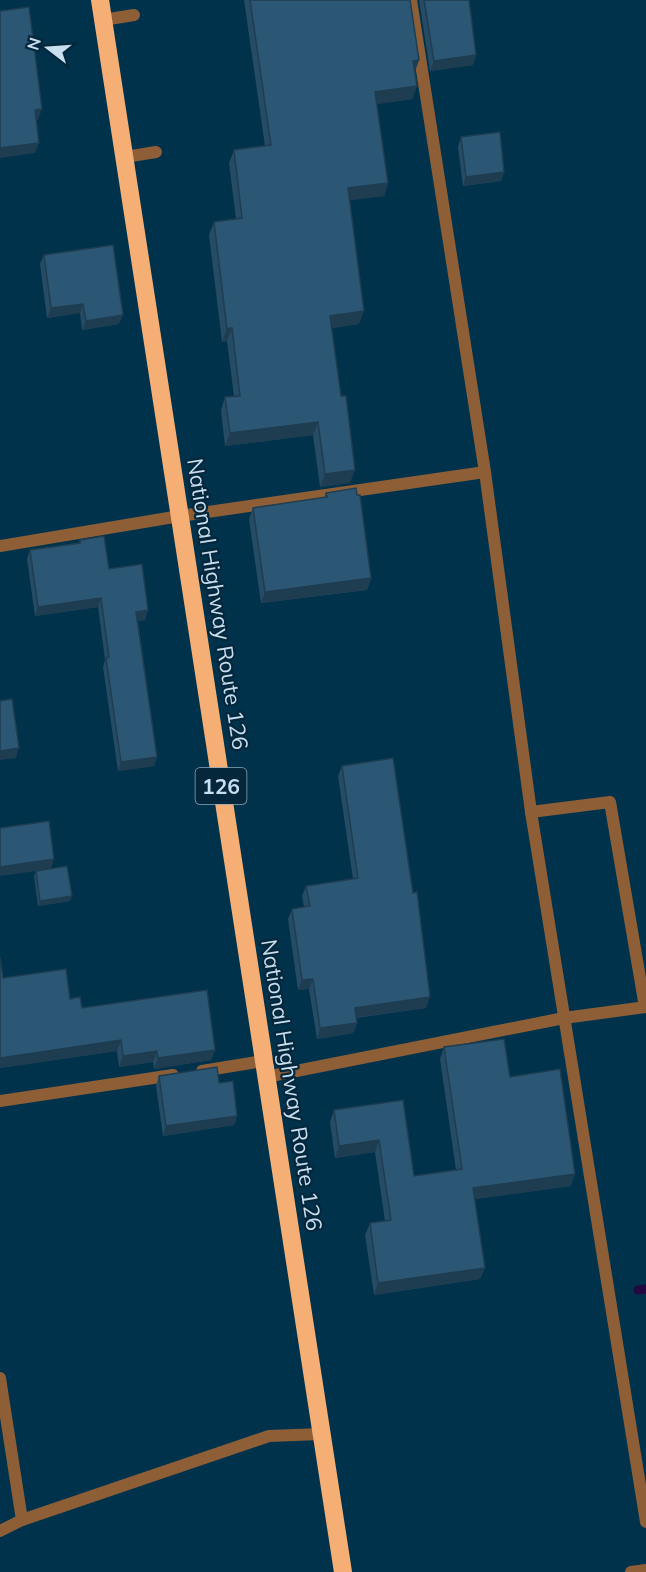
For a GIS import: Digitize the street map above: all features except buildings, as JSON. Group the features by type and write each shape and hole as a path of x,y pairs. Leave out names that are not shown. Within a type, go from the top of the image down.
{"highway":[{"name":"National Highway Route 126","path":"100,0 343,1572"}],"street":[{"path":"411,0 485,472 531,813 646,1522"},
{"path":"103,20 134,15"},
{"path":"124,157 156,152"},
{"path":"0,546 180,516 485,472"},
{"path":"0,1101 189,1073 265,1069 564,1018 645,1007 610,802 531,813"},
{"path":"0,1378 22,1520"},
{"path":"0,1531 22,1520 269,1436 321,1434"},
{"path":"631,1572 646,1570"}],"waterway":[{"path":"638,1290 646,1289"}]}
